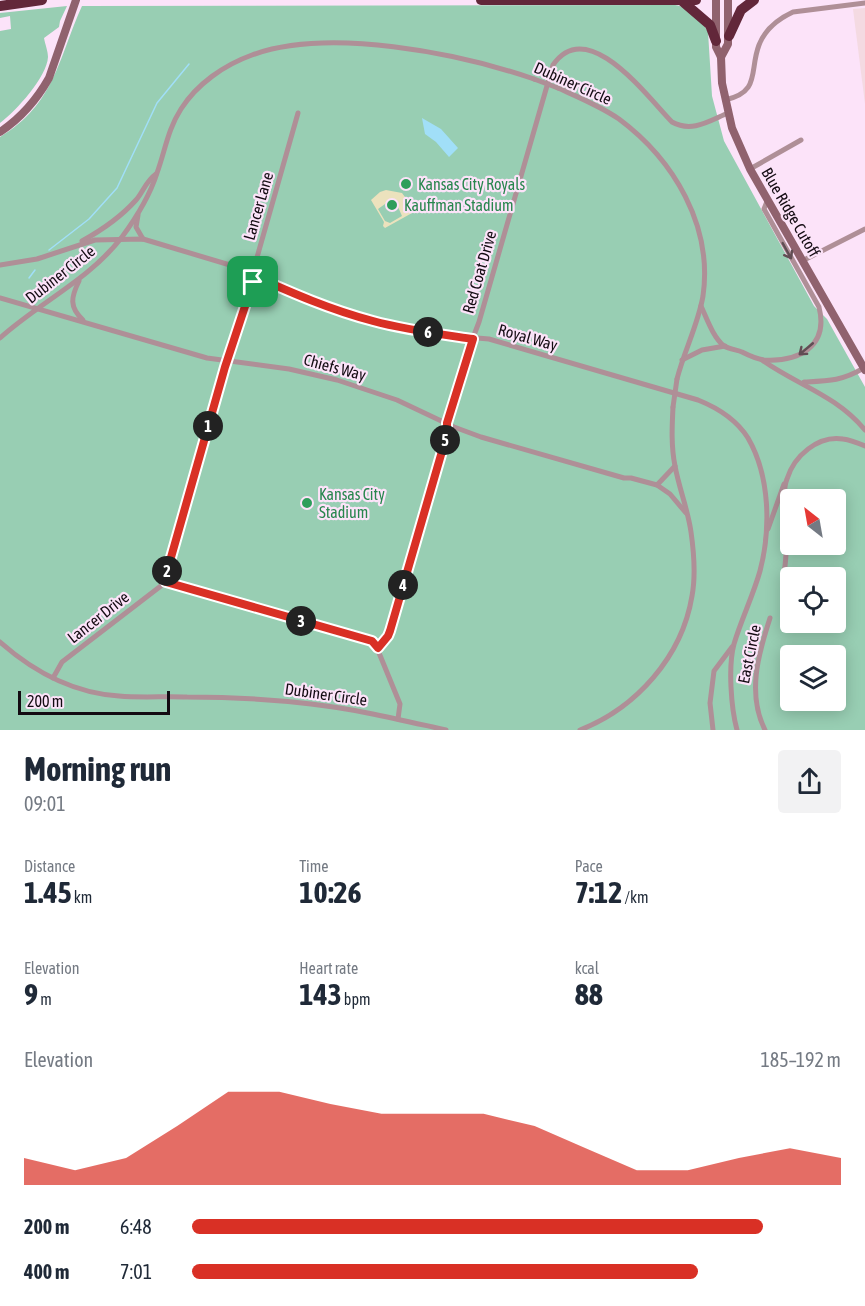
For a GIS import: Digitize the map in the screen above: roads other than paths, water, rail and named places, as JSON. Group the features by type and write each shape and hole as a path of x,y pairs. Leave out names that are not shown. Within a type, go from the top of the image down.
{"highway":[{"path":"0,6 42,0"},
{"path":"481,0 696,0"},
{"path":"729,36 741,10 754,0"},
{"path":"682,1 710,25 716,41"}],"main road":[{"path":"0,132 22,115 49,78 76,0"},
{"name":"Blue Ridge Cutoff","path":"716,0 716,47 721,57 725,100 750,169 804,260 864,369"},
{"name":"Blue Ridge Cutoff","path":"721,57 728,47 728,0"}],"street":[{"path":"725,100 740,94 752,82 759,45 769,28 782,17 793,12 865,3"},
{"name":"Dubiner Circle","path":"0,338 80,279 108,254 120,239 140,208 157,174 173,122 194,93 211,77 229,65 264,51 310,45 386,46 465,58 558,88 594,104 618,119 650,147 678,181 694,213 703,253 704,280 701,306 677,379 671,432 675,466 692,542 694,581 689,609 676,644 662,667 636,696 608,716 580,730"},
{"name":"Red Coat Drive","path":"378,648 390,631 447,434 447,423 551,70 559,58 570,51 580,50 609,59 623,69 672,122 695,127 728,113"},
{"name":"Lancer Lane","path":"166,582 169,564 225,367 253,282 252,275 298,113"},
{"path":"750,169 801,140"},
{"path":"76,245 120,216 138,198 150,179 157,174"},
{"path":"762,360 786,359 802,354 808,350 819,332 821,323 819,308 764,209 768,200"},
{"path":"140,208 136,226 143,239"},
{"path":"804,260 865,229"},
{"name":"Royal Way","path":"0,264 37,259 95,240 143,239 240,268 302,297 374,321 441,335 489,339 698,400 715,407 733,420 747,437 763,480 766,505 766,535 760,570 733,646 731,696 737,730"},
{"path":"80,279 72,296 72,303 74,310 85,322"},
{"name":"Chiefs Way","path":"0,298 207,358 289,369 337,380 397,400 481,437 624,478 657,485 670,494 687,514"},
{"path":"701,306 711,329 725,346 762,360 802,382 845,410 865,430"},
{"path":"682,360 702,350 725,346"},
{"path":"802,382 835,381 864,369"},
{"path":"766,535 786,480 801,455 815,444 841,438 865,446"},
{"path":"657,485 675,466"},
{"path":"785,567 788,546 786,480"},
{"path":"166,582 372,641 378,648 400,704 398,718"},
{"name":"Lancer Drive","path":"53,678 62,662 166,582"},
{"name":"East Circle","path":"765,730 756,708 755,685 764,639 771,618"},
{"name":"Dubiner Circle","path":"0,642 35,670 82,690 116,696 202,697 305,703 398,718 446,730"},
{"path":"713,730 710,704 714,671 733,646"}],"water":[{"path":"422,118 441,129 458,148 449,157 436,142 425,134"}],"waterway":[{"path":"49,250 89,219 117,188 157,103 189,64"},
{"path":"29,278 35,270"}],"place":[{"name":"Kansas City Royals","path":"406,184"},
{"name":"Kauffman Stadium","path":"392,205"},
{"name":"Kansas City Stadium","path":"307,503"}]}
